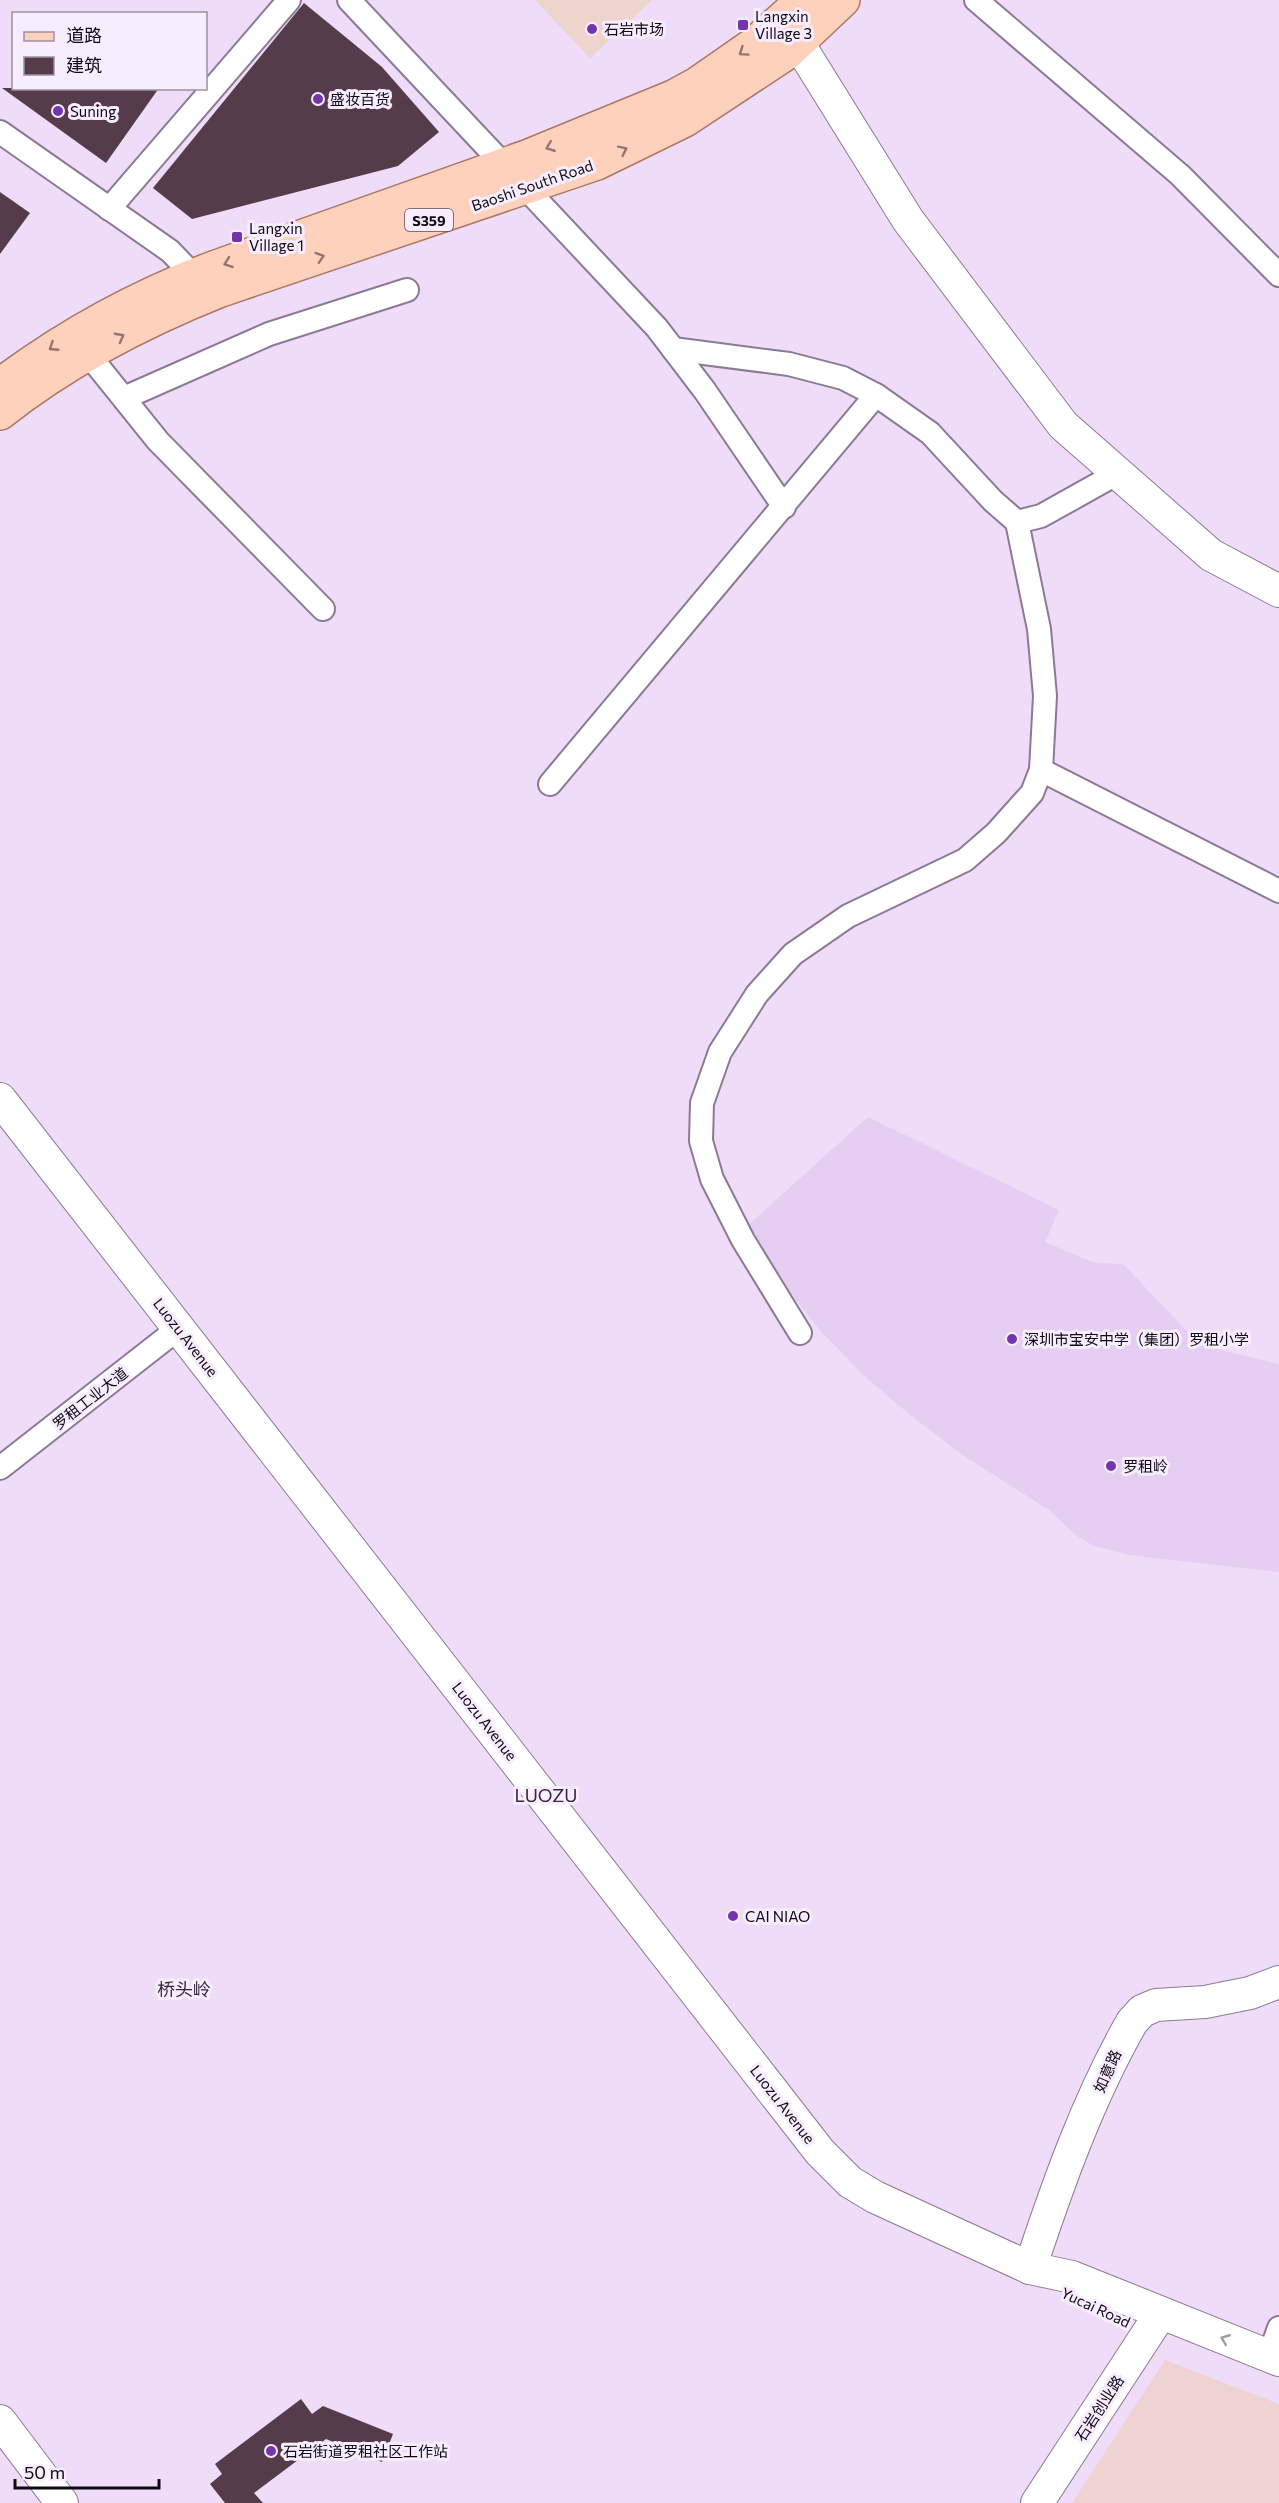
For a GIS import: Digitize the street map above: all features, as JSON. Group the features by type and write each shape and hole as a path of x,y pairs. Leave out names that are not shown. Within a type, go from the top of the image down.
{"main road":[{"name":"Baoshi South Road","path":"0,413 41,381 181,306 513,177 697,84 753,45 803,0"},
{"name":"Baoshi South Road","path":"0,386 50,348 194,275 513,177 597,163 685,120 788,52 843,0"}],"street":[{"path":"109,209 289,0"},
{"path":"349,0 657,328 705,392 783,507"},
{"path":"976,0 1180,175 1279,275"},
{"path":"798,43 908,220 1063,425 1211,555 1279,591"},
{"path":"0,132 170,251 194,275"},
{"path":"124,398 268,334 407,290"},
{"path":"673,349 789,364 843,378 876,395 930,433 993,501 1017,522 1039,629 1045,696 1041,770 1032,793 996,833 965,860 848,916 793,954 757,994 720,1052 702,1103 701,1141 712,1179 743,1239 800,1333"},
{"path":"88,354 158,441 323,609"},
{"path":"550,784 876,395"},
{"path":"1017,522 1041,516 1118,473"},
{"path":"1041,770 1279,891"},
{"name":"Luozu Avenue","path":"0,1099 820,2152 850,2182 875,2198 1030,2268"},
{"name":"罗租工业大道","path":"0,1468 179,1328"},
{"name":"如意路","path":"1030,2268 1078,2136 1132,2022 1142,2011 1156,2005 1205,2002 1250,1993 1279,1982"},
{"name":"Yucai Road","path":"1030,2268 1065,2295 1276,2357"},
{"name":"石岩创业路","path":"1037,2503 1155,2322"},
{"path":"0,2421 62,2503"}],"shaded area":[{"name":"石岩市场","path":"535,0 652,0 590,58"},
{"name":"深圳市宝安中学（集团）罗租小学","path":"868,1117 1059,1210 1045,1242 1095,1263 1123,1264 1200,1345 1279,1364 1279,1572 1129,1555 1094,1546 1077,1536 1050,1511 960,1453 909,1414 864,1376 823,1334 765,1257 748,1225"},
{"path":"1165,2360 1279,2404 1279,2503 1072,2503"}],"building":[{"name":"盛妆百货","path":"304,3 382,67 439,132 398,166 192,219 153,188"},
{"path":"2,88 12,88 12,90 158,90 106,163"},
{"path":"0,192 30,213 0,254"},
{"name":"石岩街道罗租社区工作站","path":"301,2399 312,2414 323,2406 393,2434 382,2462 326,2439 254,2493 263,2503 225,2503 210,2484 222,2474 215,2464"}],"place":[{"name":"Langxin Village 3","path":"743,25"},
{"name":"石岩市场","path":"592,29"},
{"name":"盛妆百货","path":"318,99"},
{"name":"Suning","path":"58,111"},
{"name":"Langxin Village 1","path":"237,237"},
{"name":"深圳市宝安中学（集团）罗租小学","path":"1012,1339"},
{"name":"罗租岭","path":"1111,1466"},
{"name":"CAI NIAO","path":"733,1916"},
{"name":"石岩街道罗租社区工作站","path":"271,2451"}],"district":[{"name":"LUOZU","path":"546,1795"},
{"name":"桥头岭","path":"184,1989"}]}
